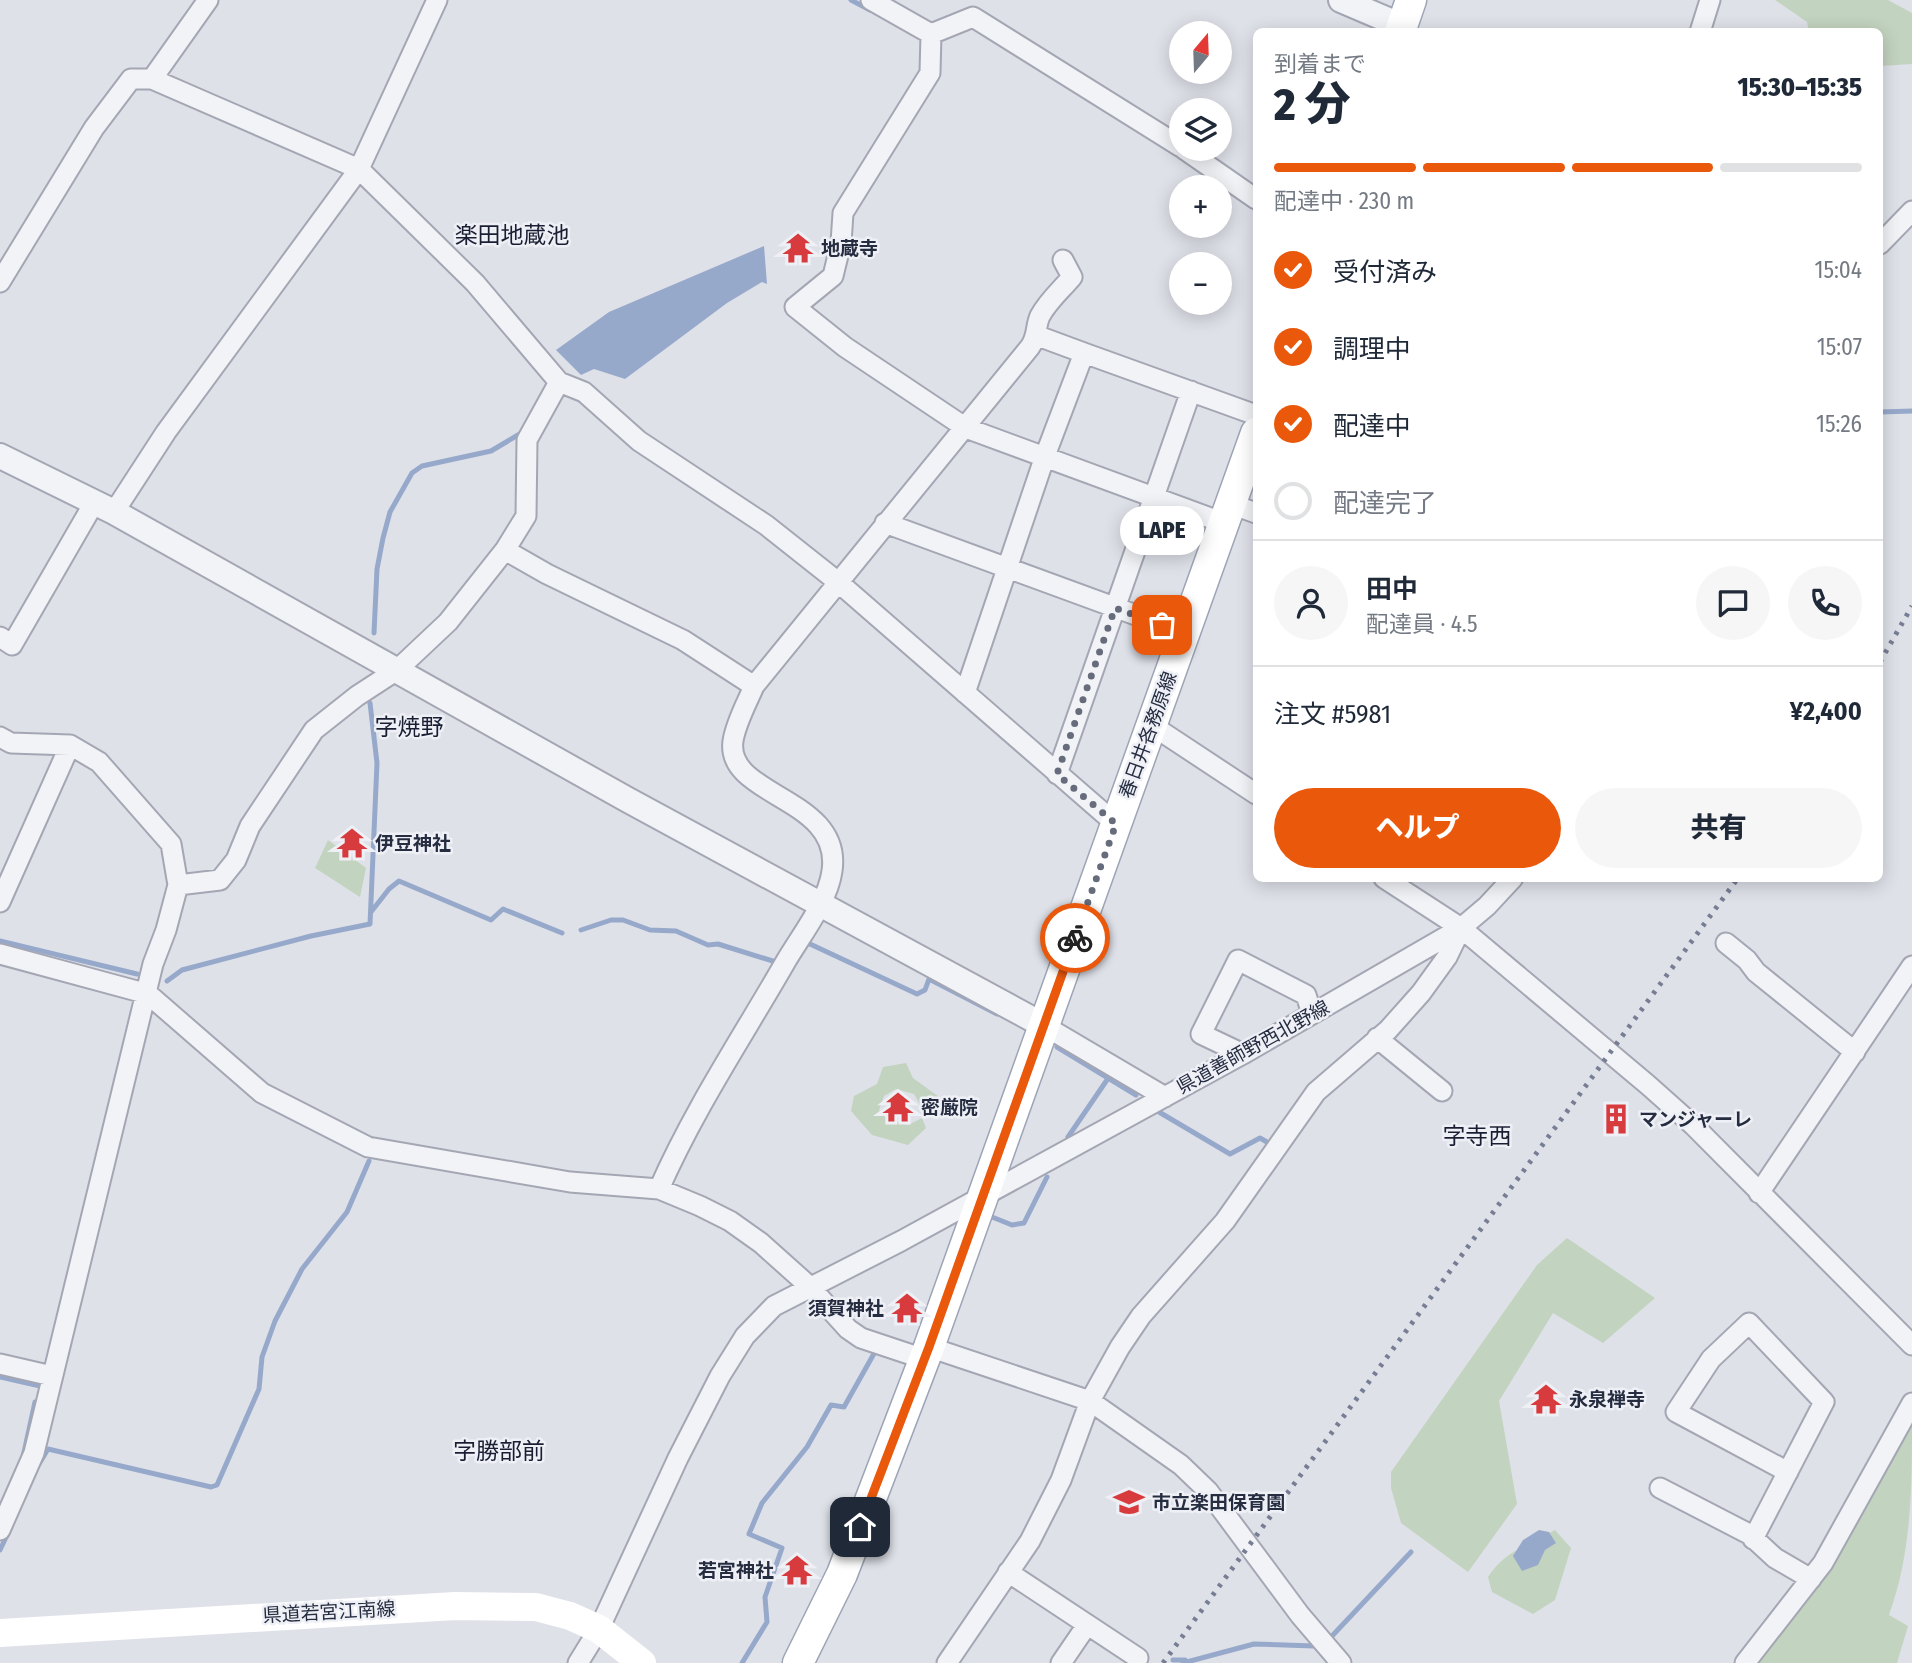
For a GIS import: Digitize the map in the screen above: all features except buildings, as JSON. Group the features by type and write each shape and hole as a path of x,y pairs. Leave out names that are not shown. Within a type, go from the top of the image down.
{"main road":[{"name":"春日井各務原線","path":"798,1663 842,1574 926,1353 1185,633 1237,514 1253,446"},
{"name":"県道若宮江南線","path":"0,1633 455,1606 537,1607 569,1616 599,1629 642,1663"}],"street":[{"path":"152,79 208,0"},
{"path":"0,637 12,645 104,507 182,410 359,169 437,0"},
{"path":"871,0 931,34"},
{"path":"1342,0 1404,19"},
{"path":"1701,28 1710,0"},
{"path":"931,34 972,17 1169,140"},
{"path":"931,34 929,73 842,213 841,243 833,276 795,307 845,347 967,428 1154,497 1237,514"},
{"path":"0,282 94,128 131,79 152,79 359,169 475,283 559,382 584,392 639,441 766,525 838,582 1116,824"},
{"path":"1201,161 1253,197"},
{"path":"1883,241 1912,211"},
{"path":"659,1189 686,1127 728,1063 819,905 832,873 832,846 823,826 757,784 737,761 733,743 754,686 885,523 967,428 1038,336 1038,320 1072,277 1063,261"},
{"path":"1038,336 1253,414"},
{"path":"965,693 1045,456 1084,353"},
{"path":"178,885 220,880 236,860 250,826 314,730 357,696 397,670 448,622 505,550 526,516 527,439 559,382"},
{"path":"1057,774 1191,391"},
{"path":"0,456 104,507 819,905 1044,1025 1165,1097"},
{"path":"885,523 1185,633"},
{"path":"505,550 547,574 682,640 754,686"},
{"path":"1153,726 1253,792"},
{"path":"0,737 11,743 70,745 99,762 171,844 178,885 166,930 153,964 148,994 34,1453 0,1530"},
{"path":"0,902 70,745"},
{"path":"1390,882 1461,928 1657,1093 1912,1345"},
{"name":"県道善師野西北野線","path":"578,1663 599,1629 678,1458 720,1376 755,1326 774,1306 981,1198 1243,1054 1461,928 1509,882"},
{"path":"947,1663 1030,1541 1061,1480 1090,1401 1120,1347 1142,1315 1225,1221 1306,1105 1329,1079 1377,1038 1421,993 1447,957 1461,928"},
{"path":"1726,943 1747,960 1756,972 1855,1052"},
{"path":"0,954 148,994 262,1093 368,1147 570,1182 659,1189 730,1221 761,1243 809,1286 848,1329 861,1338 926,1353 1090,1401 1181,1465 1208,1491 1300,1615 1341,1663"},
{"path":"1243,1054 1200,1034 1238,960 1306,995 1312,1014"},
{"path":"1759,1193 1912,966"},
{"path":"1377,1038 1442,1091"},
{"path":"1753,1539 1788,1472 1824,1402 1749,1323 1711,1359 1676,1412 1788,1472"},
{"path":"0,1364 52,1376"},
{"path":"1745,1663 1824,1563 1912,1403"},
{"path":"1660,1488 1753,1539 1775,1558 1811,1579"},
{"path":"1009,1572 1138,1658"},
{"path":"1061,1663 1087,1625"}],"green space":[{"path":"1775,0 1888,0 1912,13 1912,64 1883,66 1883,28 1808,28 1807,22"},
{"path":"328,840 366,868 360,897 315,868"},
{"path":"906,1063 913,1078 950,1105 948,1112 933,1118 923,1110 914,1094 896,1089 884,1096 879,1110 887,1119 908,1125 922,1118 926,1128 908,1145 872,1135 851,1111 854,1096 877,1084 883,1067"},
{"path":"1567,1238 1655,1298 1603,1343 1553,1313 1499,1401 1517,1504 1468,1572 1401,1523 1391,1488 1391,1472 1537,1265"},
{"path":"1912,1419 1909,1518 1902,1567 1889,1615 1908,1626 1897,1663 1756,1663"},
{"path":"1555,1530 1571,1548 1555,1600 1533,1614 1492,1592 1488,1577 1494,1568 1518,1549"}],"water":[{"path":"764,246 767,284 762,282 727,303 625,379 594,369 581,375 556,350 609,312"},
{"path":"1539,1530 1549,1532 1556,1543 1545,1550 1538,1565 1522,1571 1513,1556 1523,1540"}],"waterway":[{"path":"851,0 870,10"},
{"path":"1883,412 1912,411"},
{"path":"374,633 377,569 383,538 390,512 412,473 422,466 491,451 523,432"},
{"path":"167,981 182,970 311,936 370,924 377,763 370,703"},
{"path":"371,912 399,881 491,920 503,909 562,933"},
{"path":"581,930 611,920 623,920 650,930 676,931 708,945 718,944 776,962"},
{"path":"0,941 137,974"},
{"path":"803,943 917,994 925,990 929,979 997,1014"},
{"path":"1057,1047 1136,1095"},
{"path":"1068,1137 1109,1077"},
{"path":"1159,1112 1230,1154 1260,1138 1272,1145"},
{"path":"39,1464 48,1449 211,1487 217,1485 259,1389 262,1357 275,1321 302,1269 347,1212 369,1161"},
{"path":"992,1217 1012,1225 1024,1223 1047,1177"},
{"path":"742,1663 767,1622 765,1597 782,1548 749,1534 762,1503 807,1447 831,1405 844,1407 876,1350"},
{"path":"0,1377 40,1386"},
{"path":"23,1457 35,1402"},
{"path":"0,1550 8,1533"},
{"path":"1332,1636 1411,1552"},
{"path":"1183,1663 1254,1644 1314,1646"},
{"path":"1173,1660 1185,1660"}],"railway":[{"path":"1883,657 1912,606"},
{"path":"1163,1663 1735,882"}],"way so far":[{"path":"1075,938 1116,824 1057,774 1115,608 1162,625"}],"place":[{"name":"地蔵寺","path":"798,248"},
{"name":"LAPE","path":"1162,625"},
{"name":"伊豆神社","path":"352,843"},
{"name":"密厳院","path":"898,1107"},
{"name":"マンジャーレ","path":"1616,1119"},
{"name":"須賀神社","path":"907,1308"},
{"name":"永泉禅寺","path":"1546,1399"},
{"name":"市立楽田保育園","path":"1129,1502"},
{"name":"若宮神社","path":"797,1570"}],"district":[{"name":"楽田地蔵池","path":"512,235"},
{"name":"字焼野","path":"409,727"},
{"name":"字寺西","path":"1477,1136"},
{"name":"字勝部前","path":"499,1451"}],"route":[{"path":"860,1527 929,1347 1075,938"}]}
